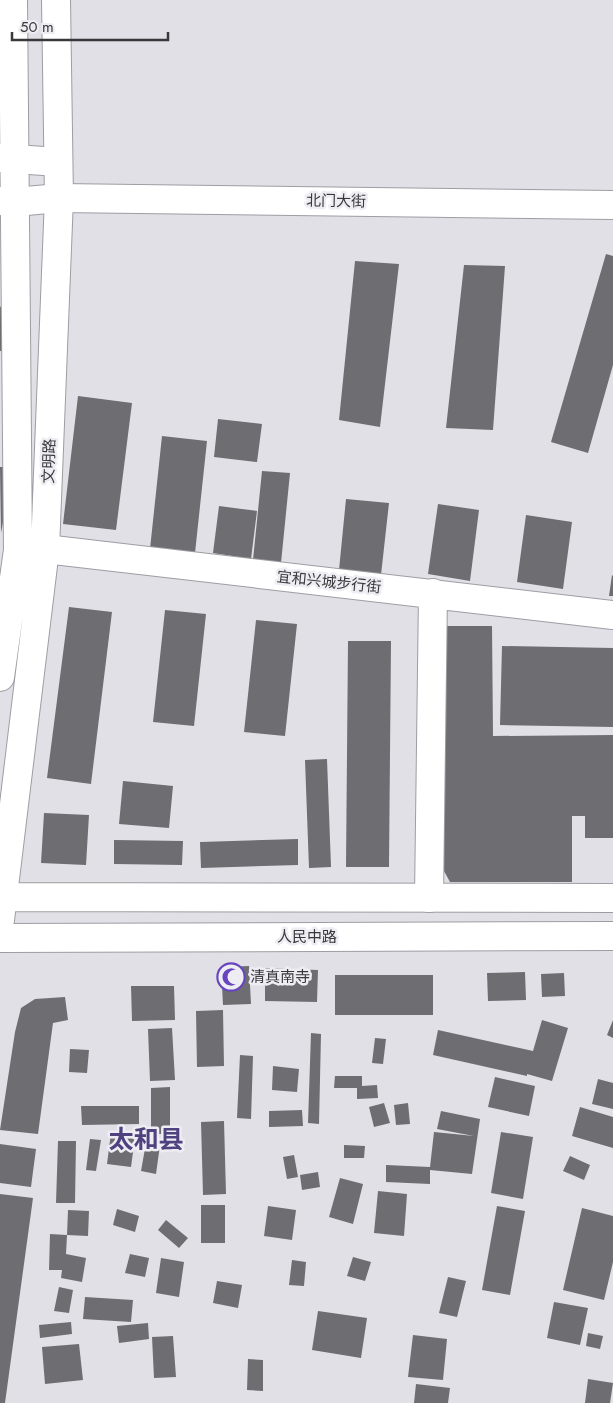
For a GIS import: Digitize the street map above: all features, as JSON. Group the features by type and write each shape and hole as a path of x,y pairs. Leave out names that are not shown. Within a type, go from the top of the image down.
{"main road":[{"name":"文明路","path":"0,677 18,550 8,201 13,0"},
{"name":"文明路","path":"1,905 45,550 59,198 56,0"},
{"path":"8,158 58,162"},
{"name":"北门大街","path":"8,201 59,198 613,205"},
{"name":"宜和兴城步行街","path":"45,550 613,615"},
{"path":"430,898 433,594"},
{"path":"1,905 430,898 613,898"},
{"name":"人民中路","path":"0,938 613,936"}],"building":[{"path":"606,254 613,256 613,365 588,453 551,442"},
{"path":"355,261 399,264 380,427 339,420"},
{"path":"464,265 505,266 493,430 446,428"},
{"path":"0,306 6,316 3,351 0,351"},
{"path":"78,396 132,403 116,530 63,524"},
{"path":"218,419 262,424 257,462 214,457"},
{"path":"162,436 207,441 195,553 150,549"},
{"path":"0,467 7,467 4,517 1,533"},
{"path":"262,471 290,473 281,563 253,560"},
{"path":"346,499 389,503 381,575 339,570"},
{"path":"438,504 479,510 470,581 428,574"},
{"path":"219,506 257,511 251,559 213,553"},
{"path":"526,515 572,522 563,589 517,582"},
{"path":"612,575 613,596 609,596"},
{"path":"69,607 112,612 91,784 47,778"},
{"path":"165,610 206,614 194,726 153,722"},
{"path":"256,620 297,624 285,736 244,732"},
{"path":"437,626 492,626 493,736 613,735 613,838 585,838 585,816 572,816 572,882 450,882 438,860"},
{"path":"348,641 391,641 389,867 346,867"},
{"path":"502,646 613,648 613,727 500,725"},
{"path":"327,759 331,867 309,868 305,760"},
{"path":"123,781 173,786 169,828 119,824"},
{"path":"44,813 89,815 86,865 41,863"},
{"path":"298,839 298,865 201,868 200,842"},
{"path":"114,840 183,841 182,865 114,864"},
{"path":"249,966 251,1004 223,1005 221,967"},
{"path":"265,968 318,970 317,1002 265,1001"},
{"path":"525,972 526,1000 488,1001 487,973"},
{"path":"564,973 565,996 542,997 541,974"},
{"path":"335,975 433,975 433,1015 335,1015"},
{"path":"131,986 174,986 175,1020 132,1021"},
{"path":"65,997 68,1020 53,1023 38,1134 0,1130 15,1032 21,1008 35,999"},
{"path":"223,1010 224,1066 197,1067 196,1011"},
{"path":"542,1020 568,1028 552,1081 527,1074 527,1076 433,1055 438,1030 533,1051"},
{"path":"613,1020 613,1038 607,1035"},
{"path":"172,1028 175,1080 150,1081 148,1029"},
{"path":"311,1033 321,1034 319,1124 308,1123"},
{"path":"375,1038 386,1039 383,1064 372,1063"},
{"path":"70,1049 89,1050 87,1073 69,1072"},
{"path":"240,1055 253,1056 251,1119 237,1118"},
{"path":"273,1066 299,1069 297,1092 272,1090"},
{"path":"335,1076 362,1076 362,1086 377,1085 378,1098 357,1099 357,1088 334,1088"},
{"path":"495,1077 535,1086 529,1116 488,1107"},
{"path":"598,1079 613,1083 613,1109 592,1104"},
{"path":"170,1087 170,1134 151,1134 151,1088"},
{"path":"384,1103 390,1123 374,1127 369,1107"},
{"path":"408,1103 410,1124 396,1125 394,1105"},
{"path":"81,1106 139,1106 139,1124 82,1125"},
{"path":"580,1107 613,1117 613,1148 572,1136"},
{"path":"302,1110 303,1126 269,1127 269,1111"},
{"path":"441,1111 480,1119 472,1174 430,1170 430,1184 386,1182 386,1165 430,1167 434,1132 474,1136 437,1129"},
{"path":"224,1121 226,1194 203,1195 201,1122"},
{"path":"501,1132 533,1137 523,1199 491,1193"},
{"path":"111,1133 135,1137 131,1167 107,1164"},
{"path":"90,1139 101,1140 96,1171 86,1170"},
{"path":"58,1141 76,1141 75,1203 56,1203"},
{"path":"146,1143 160,1145 156,1174 141,1171"},
{"path":"0,1144 36,1149 31,1187 0,1183"},
{"path":"344,1145 365,1146 364,1158 344,1158"},
{"path":"294,1155 298,1177 287,1179 283,1157"},
{"path":"570,1156 590,1165 584,1180 563,1171"},
{"path":"318,1172 320,1187 302,1190 300,1175"},
{"path":"340,1178 363,1184 353,1224 329,1217"},
{"path":"378,1191 407,1194 404,1236 374,1233"},
{"path":"0,1194 33,1198 5,1403 0,1403"},
{"path":"201,1205 225,1205 225,1243 201,1243"},
{"path":"268,1206 296,1210 292,1240 264,1236"},
{"path":"497,1206 525,1211 510,1295 482,1290"},
{"path":"582,1208 613,1216 613,1262 604,1300 563,1290"},
{"path":"117,1209 139,1216 135,1232 113,1225"},
{"path":"68,1210 89,1211 88,1236 67,1235"},
{"path":"166,1220 188,1238 179,1248 158,1230"},
{"path":"50,1234 67,1235 66,1254 86,1258 82,1282 61,1278 62,1270 49,1270"},
{"path":"130,1254 149,1258 145,1277 125,1273"},
{"path":"353,1257 371,1262 365,1281 347,1276"},
{"path":"161,1258 184,1262 179,1297 156,1293"},
{"path":"292,1260 306,1262 304,1286 289,1285"},
{"path":"448,1277 466,1281 457,1317 439,1313"},
{"path":"217,1281 242,1285 238,1308 213,1303"},
{"path":"59,1287 73,1290 69,1313 54,1311"},
{"path":"85,1297 133,1300 131,1322 83,1319"},
{"path":"554,1302 588,1308 580,1345 547,1338"},
{"path":"318,1311 367,1318 361,1358 312,1350"},
{"path":"71,1322 72,1334 40,1338 39,1325"},
{"path":"148,1323 149,1339 119,1343 117,1326"},
{"path":"588,1333 603,1336 600,1349 586,1346"},
{"path":"413,1335 447,1339 443,1380 408,1377"},
{"path":"173,1336 176,1377 154,1378 152,1337"},
{"path":"79,1344 83,1380 45,1384 42,1347"},
{"path":"248,1359 263,1360 263,1391 247,1390"},
{"path":"588,1379 613,1383 610,1403 585,1403"},
{"path":"416,1384 450,1388 448,1403 414,1403"}],"place":[{"name":"清真南寺","path":"231,977"}],"district":[{"name":"太和县","path":"146,1139"}]}
